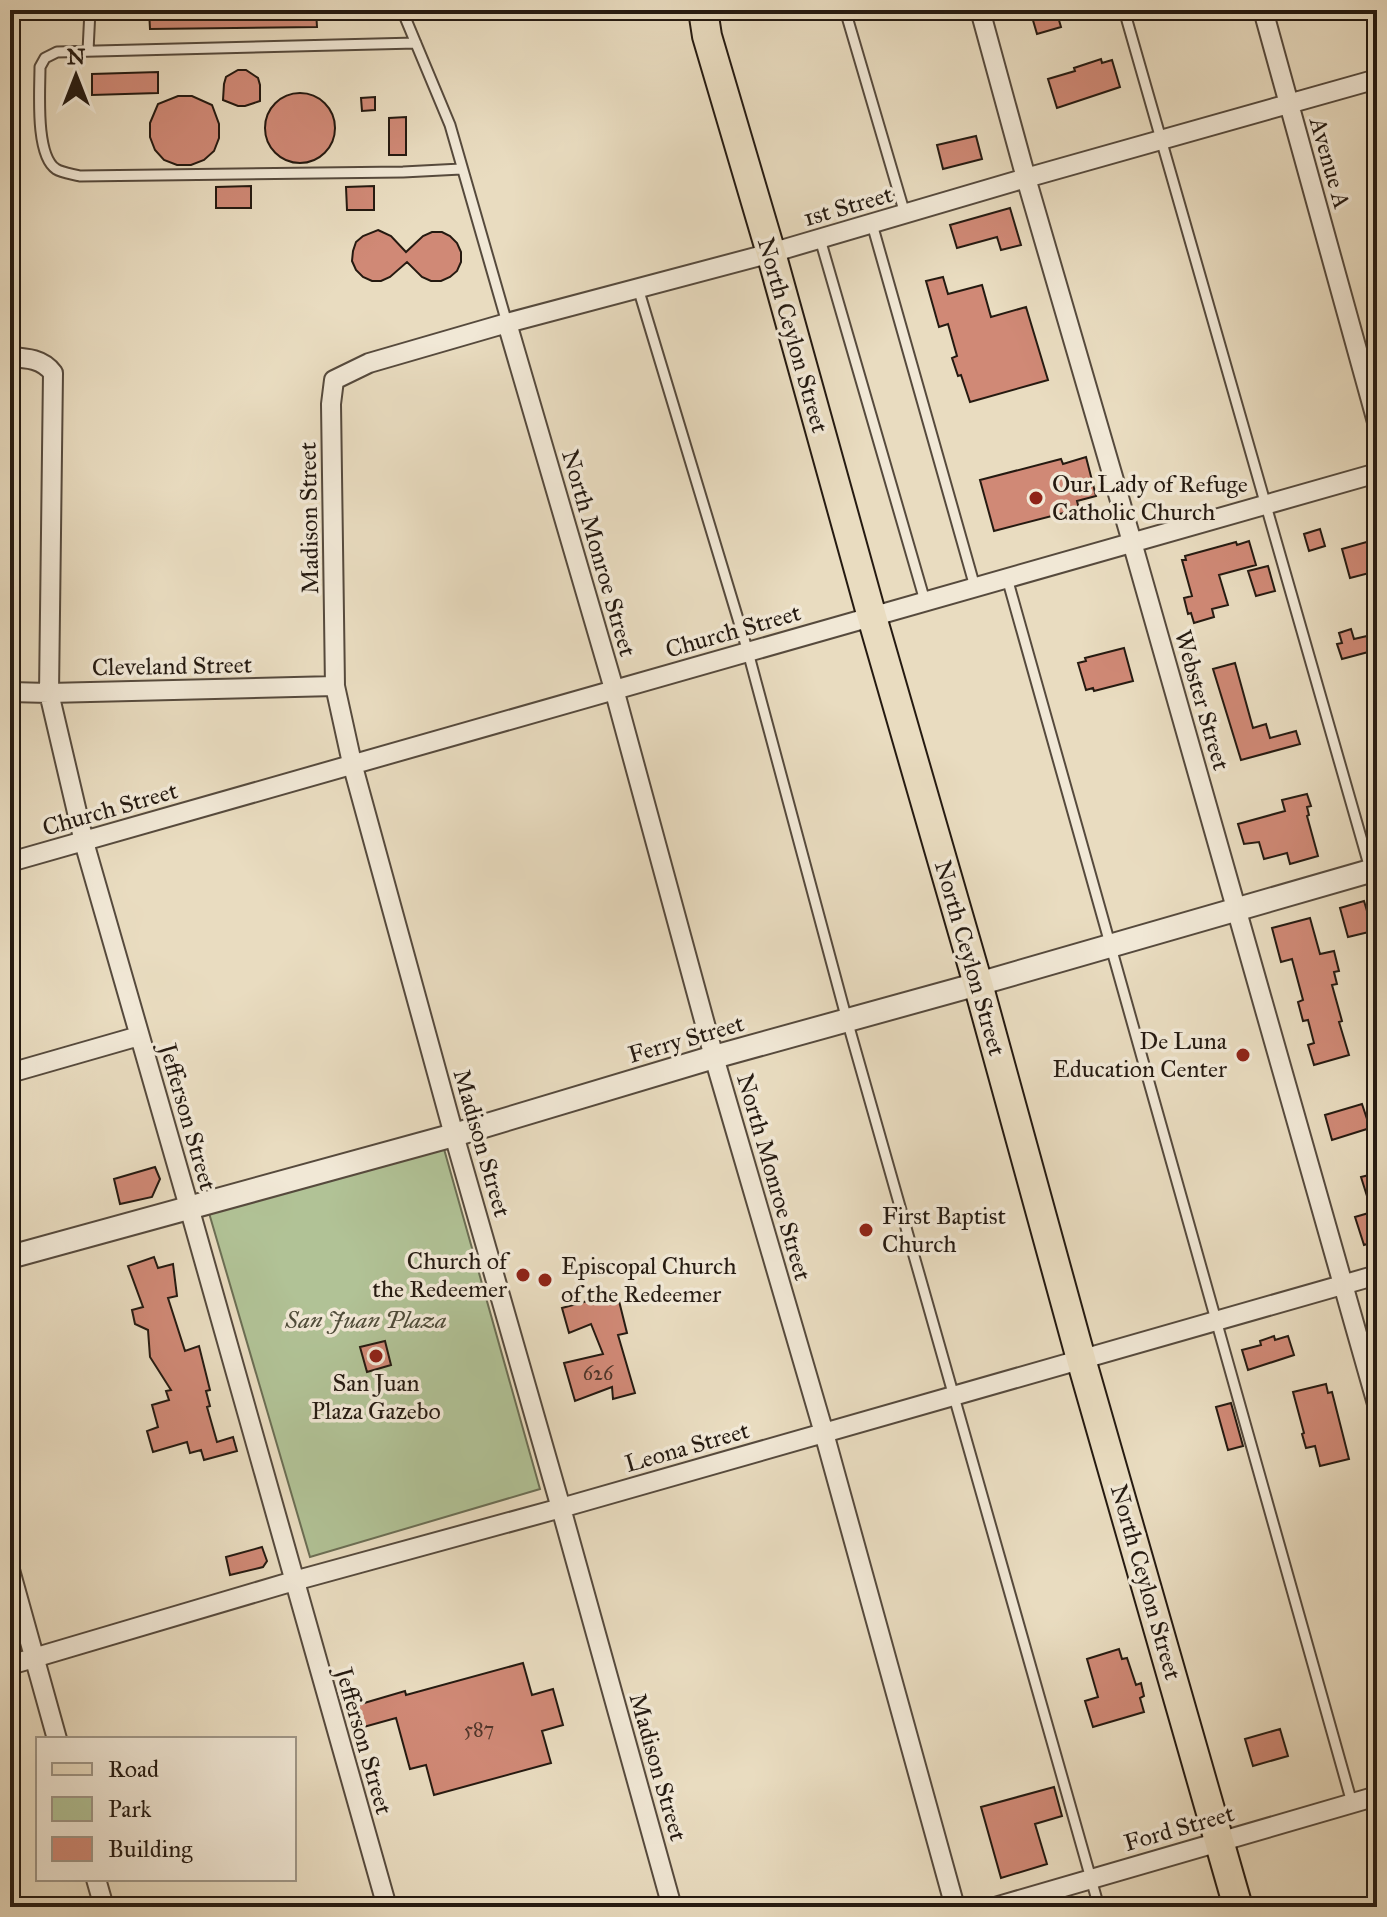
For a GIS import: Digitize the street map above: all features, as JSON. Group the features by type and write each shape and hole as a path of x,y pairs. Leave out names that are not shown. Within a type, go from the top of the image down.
{"main road":[{"name":"North Ceylon Street","path":"703,10 707,36 1238,1907"}],"street":[{"name":"Webster Street","path":"980,10 1377,1404"},
{"name":"Avenue A","path":"1263,10 1377,422"},
{"name":"1st Street","path":"334,380 369,363 507,323 771,253 1377,79"},
{"name":"North Monroe Street","path":"507,323 614,689 714,1057 824,1433 955,1907"},
{"name":"Jefferson Street","path":"10,357 37,360 53,373 49,693 84,842 387,1907"},
{"name":"Madison Street","path":"334,380 331,404 335,686 352,763 672,1907"},
{"name":"Church Street","path":"10,862 1377,473"},
{"name":"Cleveland Street","path":"10,692 335,686"},
{"name":"Ferry Street","path":"10,1257 454,1135 714,1057 1374,870"},
{"path":"10,1073 139,1036"},
{"name":"Leona Street","path":"10,1665 294,1581 1377,1275"},
{"path":"10,1570 56,1737"},
{"name":"Ford Street","path":"995,1907 1377,1796"},
{"path":"97,1881 104,1907"}],"lane":[{"path":"88,51 90,10"},
{"path":"402,10 450,125 507,323"},
{"path":"845,10 905,214"},
{"path":"1124,10 1374,870 1377,893"},
{"path":"416,43 57,52 45,58 40,67 42,142 47,159 57,170 80,176 461,169"},
{"path":"872,224 975,587"},
{"path":"820,239 925,601"},
{"path":"638,288 748,652 952,1396 1099,1907"},
{"path":"1007,578 1352,1803"}],"green space":[{"name":"San Juan Plaza","path":"444,1149 540,1489 310,1557 209,1213"}],"building":[{"path":"149,10 316,10 317,27 150,29"},
{"path":"1030,10 1056,10 1061,27 1037,34"},
{"path":"1101,59 1102,63 1112,60 1120,87 1057,108 1048,79"},
{"path":"238,70 246,70 258,78 260,101 238,106 223,100 226,77"},
{"path":"158,72 158,93 92,95 92,74"},
{"path":"300,93 325,103 335,128 325,153 300,163 275,153 265,128 275,103"},
{"path":"178,96 192,96 212,105 219,124 219,138 214,151 204,160 191,165 177,165 164,160 155,150 150,137 150,123 158,104"},
{"path":"375,97 375,110 362,111 361,98"},
{"path":"406,117 406,155 389,155 389,118"},
{"path":"976,136 982,159 943,169 937,145"},
{"path":"251,186 251,208 216,208 216,187"},
{"path":"374,186 374,210 347,210 346,187"},
{"path":"1010,208 1021,245 1001,250 997,237 957,248 950,225"},
{"path":"378,230 391,236 406,252 432,232 450,236 461,252 457,271 441,281 431,281 422,277 407,262 381,281 363,277 352,261 353,251 356,242 363,236"},
{"path":"943,277 948,294 982,285 991,317 1026,307 1048,380 970,402 952,358 957,356 948,324 939,327 926,281"},
{"name":"Our Lady of Refuge Catholic Church","path":"1086,457 1096,496 1077,501 1079,509 994,531 980,480 1061,459 1063,464"},
{"path":"1320,529 1325,546 1309,551 1304,534"},
{"path":"1377,539 1377,571 1350,578 1342,549"},
{"path":"1249,541 1256,565 1219,575 1228,605 1212,609 1214,617 1194,623 1184,598 1192,596 1182,560 1186,560 1185,556"},
{"path":"1268,566 1275,591 1256,596 1248,571"},
{"path":"1351,629 1354,639 1367,636 1372,651 1342,659 1337,644 1342,643 1339,633"},
{"path":"1124,648 1133,681 1094,691 1093,688 1086,690 1078,663 1086,661 1085,658"},
{"path":"1235,663 1253,728 1266,724 1270,738 1296,731 1300,744 1241,760 1213,669"},
{"path":"1307,794 1311,806 1307,807 1307,816 1318,856 1290,864 1287,853 1264,859 1259,842 1244,844 1238,824 1285,811 1282,800"},
{"path":"1364,901 1373,931 1348,937 1340,908"},
{"path":"1310,918 1320,954 1334,951 1339,971 1334,972 1337,984 1332,985 1349,1055 1314,1065 1308,1045 1314,1043 1308,1020 1303,1021 1298,1002 1303,1000 1292,959 1281,962 1272,928"},
{"path":"1362,1104 1370,1128 1332,1140 1325,1115"},
{"path":"155,1167 160,1179 152,1197 120,1204 114,1179"},
{"path":"1377,1173 1377,1241 1364,1245 1355,1217 1372,1212 1361,1177"},
{"path":"154,1257 158,1268 173,1264 177,1296 168,1298 185,1351 199,1346 210,1390 206,1391 210,1406 207,1407 217,1442 233,1437 237,1451 204,1460 201,1450 190,1453 187,1442 153,1452 147,1431 158,1427 152,1405 169,1400 166,1391 171,1390 150,1357 148,1330 135,1324 132,1310 143,1307 128,1266"},
{"path":"617,1293 627,1333 618,1335 635,1393 613,1399 612,1387 575,1401 564,1363 603,1354 591,1324 569,1333 562,1308"},
{"path":"1274,1336 1275,1340 1288,1336 1294,1355 1248,1370 1242,1350 1261,1345 1260,1341"},
{"name":"San Juan Plaza Gazebo","path":"385,1341 391,1365 367,1372 360,1347"},
{"path":"1326,1384 1328,1393 1332,1392 1349,1459 1320,1466 1315,1446 1306,1448 1293,1392"},
{"path":"1231,1403 1243,1446 1228,1450 1216,1407"},
{"path":"262,1547 267,1561 263,1567 230,1575 226,1557"},
{"path":"1119,1649 1122,1659 1127,1658 1136,1685 1141,1683 1144,1696 1140,1698 1144,1712 1093,1727 1085,1701 1098,1697 1087,1659"},
{"path":"523,1663 532,1695 553,1689 563,1725 542,1731 551,1763 434,1795 426,1765 410,1769 396,1718 360,1728 354,1706"},
{"path":"1280,1729 1288,1756 1253,1766 1245,1739"},
{"path":"1054,1787 1062,1816 1035,1824 1047,1864 1001,1878 981,1807"}],"place":[{"name":"Our Lady of Refuge Catholic Church","path":"1036,498"},
{"name":"De Luna Education Center","path":"1243,1055"},
{"name":"First Baptist Church","path":"866,1230"},
{"name":"Church of the Redeemer","path":"523,1275"},
{"name":"Episcopal Church of the Redeemer","path":"545,1280"},
{"name":"San Juan Plaza Gazebo","path":"376,1356"}]}
